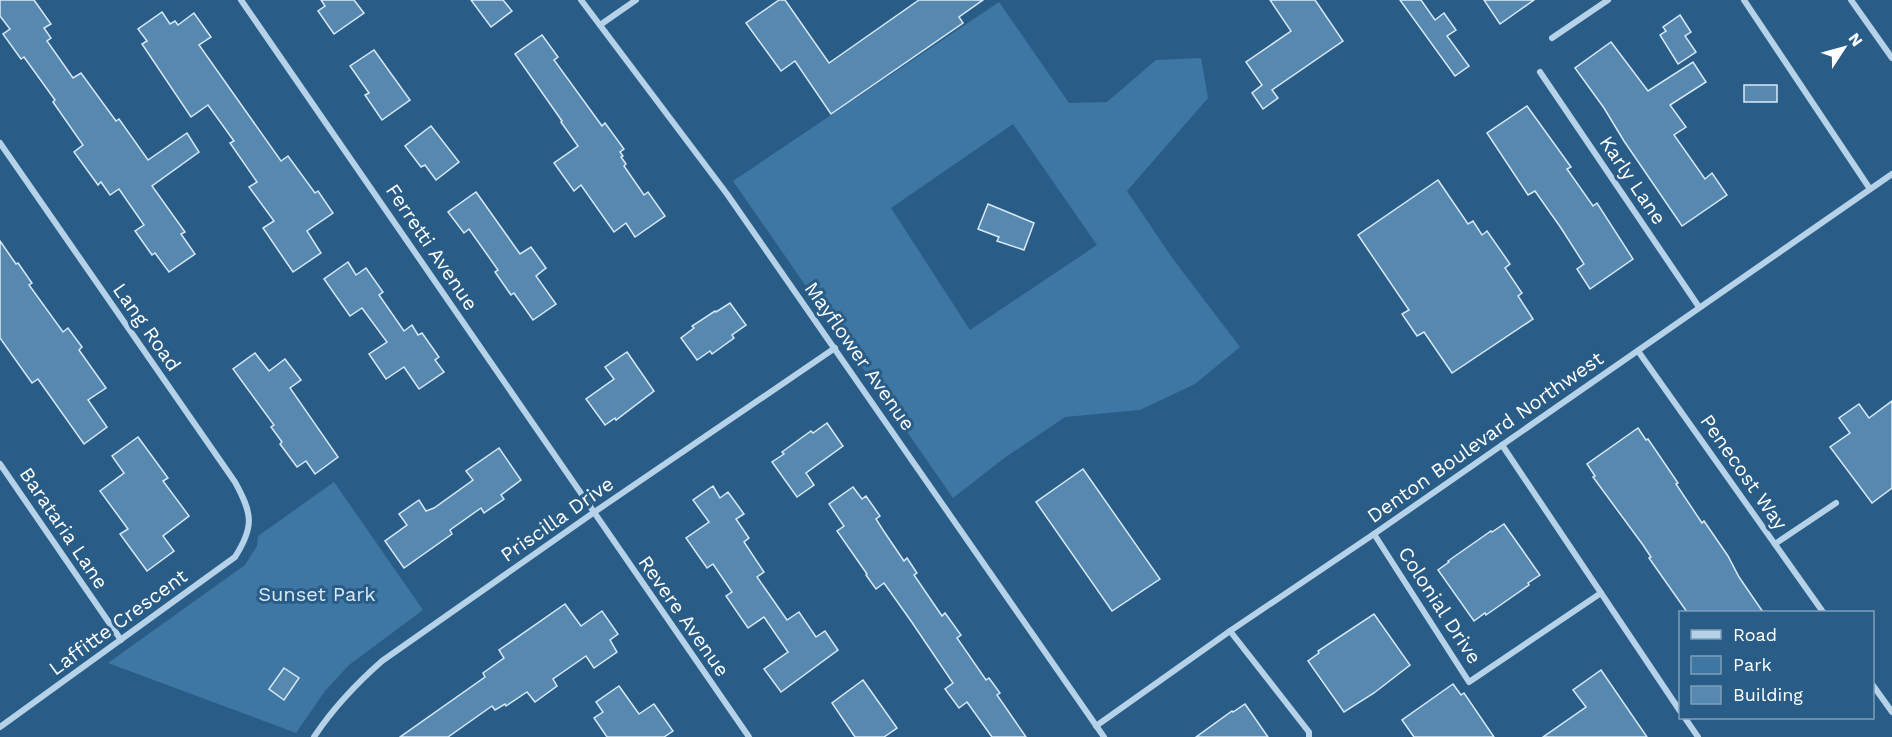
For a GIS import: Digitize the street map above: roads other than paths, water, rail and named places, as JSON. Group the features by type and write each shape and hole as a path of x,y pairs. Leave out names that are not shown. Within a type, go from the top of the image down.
{"street":[{"name":"Ferretti Avenue","path":"241,0 344,146 593,513"},
{"name":"Mayflower Avenue","path":"581,0 728,194 1104,737"},
{"path":"600,25 636,0"},
{"path":"1552,38 1608,0"},
{"path":"1744,0 1870,189"},
{"path":"1851,0 1892,58"},
{"name":"Karly Lane","path":"1540,72 1699,307"},
{"name":"Lang Road","path":"0,143 235,482 246,502 249,525 247,536"},
{"name":"Denton Boulevard Northwest","path":"1096,726 1892,174"},
{"name":"Priscilla Drive","path":"315,737 328,716 357,683 382,661 593,513 835,348"},
{"name":"Penecost Way","path":"1638,351 1822,611"},
{"path":"1502,445 1679,710"},
{"name":"Barataria Lane","path":"0,464 121,640"},
{"path":"1775,544 1836,503"},
{"name":"Revere Avenue","path":"593,513 749,737"},
{"name":"Colonial Drive","path":"1374,534 1469,682 1601,593"},
{"name":"Laffitte Crescent","path":"0,727 235,557 247,536"},
{"path":"1230,631 1309,732 1310,737"},
{"path":"1874,687 1892,712"},
{"path":"1686,719 1698,737"}],"park label":[{"name":"Sunset Park","path":"317,594"}]}
